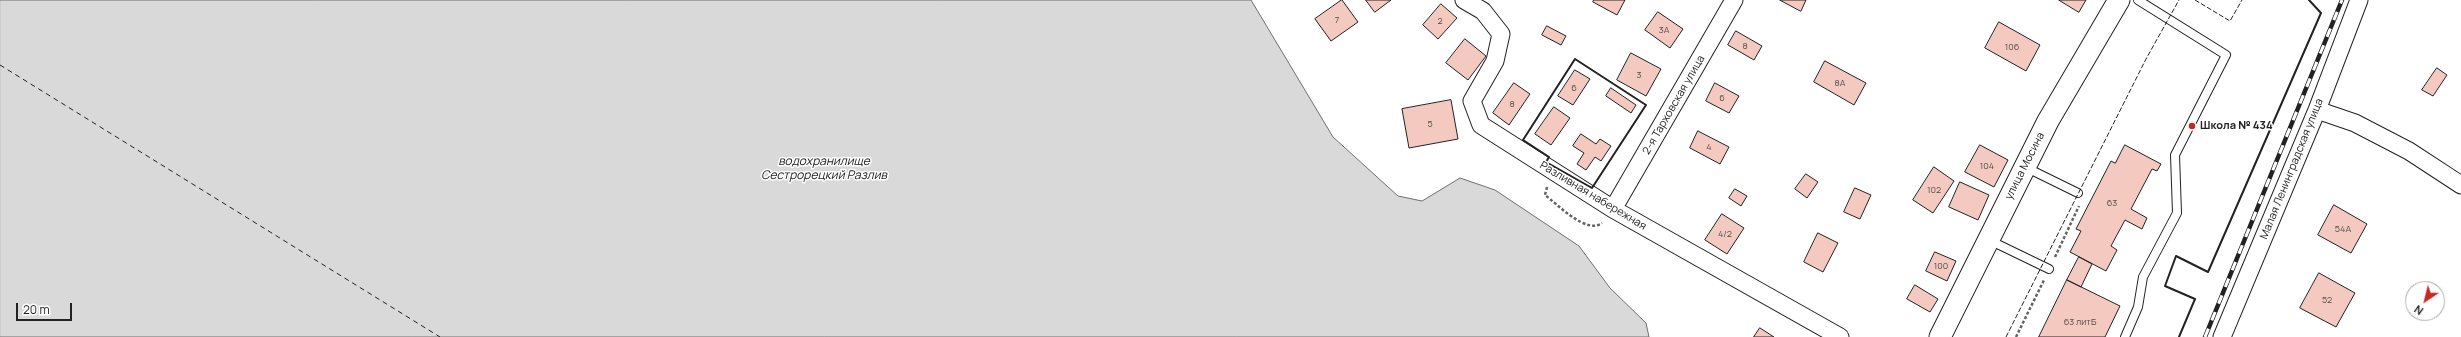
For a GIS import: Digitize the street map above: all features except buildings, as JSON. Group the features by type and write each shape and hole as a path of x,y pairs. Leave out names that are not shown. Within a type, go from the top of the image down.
{"street":[{"name":"Разливная набережная","path":"1464,0 1483,11 1501,34 1495,61 1472,101 1481,125 1613,209 1840,337"},
{"name":"2-я Тарховская улица","path":"1613,209 1734,0"},
{"name":"улица Мосина","path":"1940,337 2048,121 2120,0"},
{"name":"Малая Ленинградская улица","path":"2222,337 2317,110 2359,0"},
{"path":"2317,110 2355,123 2402,147 2461,185"}],"lane":[{"path":"2125,337 2138,307 2143,277 2177,213 2175,155 2226,55 2138,0"},
{"path":"2025,167 2078,193"},
{"path":"1988,240 2049,269"}],"path":[{"path":"1552,171 1545,195 1581,223 1598,226 1603,222 1606,214 1613,209"}],"water":[{"name":"водохранилище Сестрорецкий Разлив","path":"0,0 1251,0 1333,137 1398,196 1422,201 1460,178 1495,190 1579,246 1610,288 1646,323 1649,337 0,337"}],"ferry route":[{"path":"0,65 440,337"}],"railway":[{"path":"2205,337 2342,0"}],"fence":[{"path":"2006,337 2146,59 2179,0"},
{"path":"2195,0 2230,21 2242,0"}],"wall":[{"path":"2179,337 2195,299 2165,286 2176,256 2208,272 2321,13 2309,0"},
{"path":"1575,59 1646,105 1592,188 1546,162 1549,157 1523,140 1575,59"}],"place":[{"name":"Школа № 434","path":"2192,126"}]}
